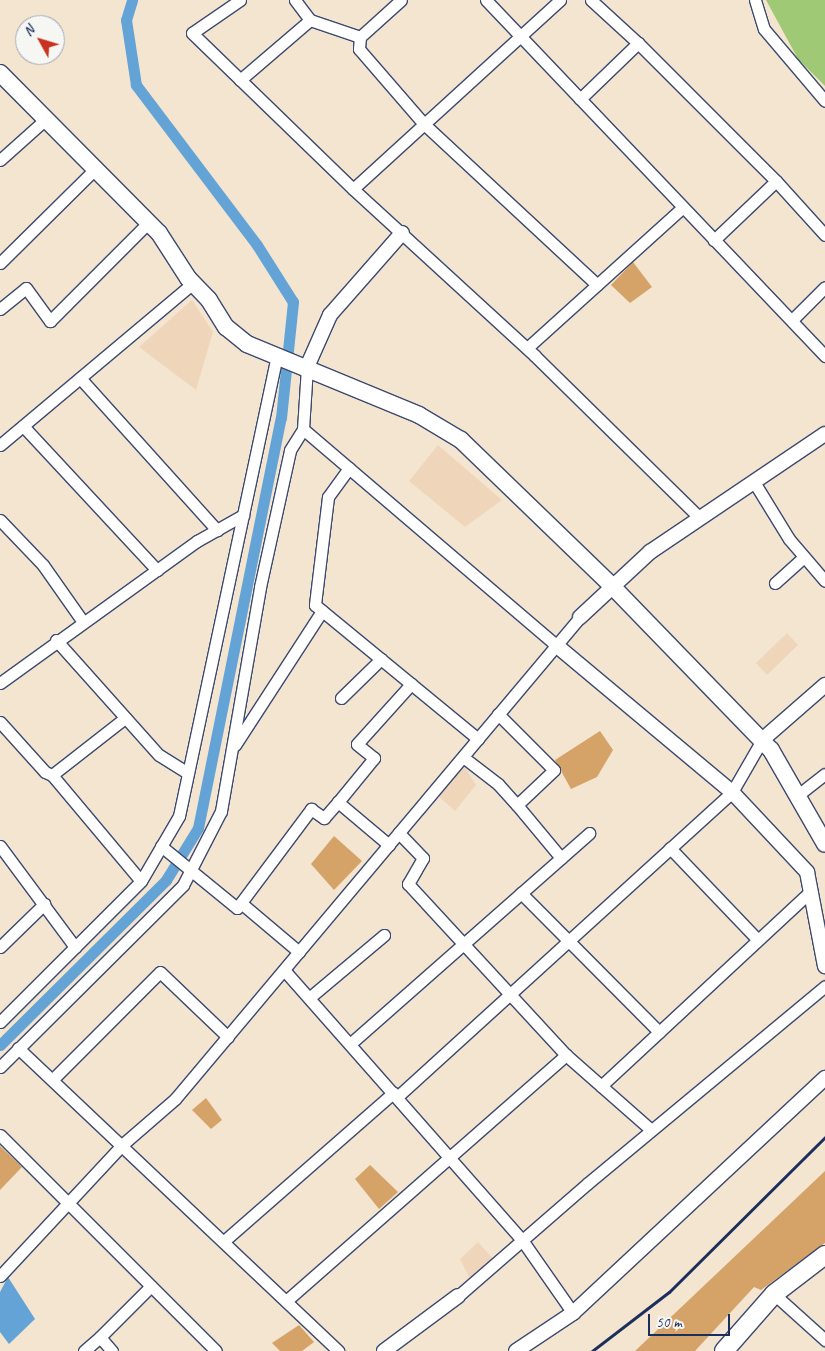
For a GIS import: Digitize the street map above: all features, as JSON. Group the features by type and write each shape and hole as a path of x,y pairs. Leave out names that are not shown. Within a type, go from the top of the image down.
{"main road":[{"path":"0,73 47,118 148,223 193,283 209,300 226,327 246,344 277,354 419,415 461,440 612,586 772,750 825,844"},
{"path":"724,1351 774,1294 825,1255"}],"street":[{"path":"240,0 192,33 353,189 528,348 700,518"},
{"path":"295,0 310,20 360,37"},
{"path":"401,0 360,37 359,49 424,124 597,285"},
{"path":"486,0 714,240 793,319 825,356"},
{"path":"353,189 519,35 560,0"},
{"path":"591,0 638,43 776,182 825,235"},
{"path":"754,0 764,29 825,101"},
{"path":"240,80 310,20"},
{"path":"580,99 638,43"},
{"path":"0,160 47,118"},
{"path":"0,262 96,168"},
{"path":"714,240 776,182"},
{"path":"528,348 683,207"},
{"path":"0,309 26,288 50,321 148,223"},
{"path":"0,1067 183,885 221,811 260,587 290,450 303,429 307,367 330,315 402,233"},
{"path":"0,445 193,283"},
{"path":"793,319 825,287"},
{"path":"0,1022 141,881 179,816 277,354"},
{"path":"80,378 217,530"},
{"path":"23,426 156,570"},
{"path":"303,429 732,792 807,872 825,966"},
{"path":"0,1276 124,1144 176,1100 580,617 650,552 825,434"},
{"path":"349,468 328,496 315,605 478,739"},
{"path":"754,482 789,539 824,578"},
{"path":"0,683 56,640 156,570 243,515"},
{"path":"0,520 43,565 83,622"},
{"path":"775,583 804,557"},
{"path":"232,750 322,611"},
{"path":"56,640 160,756 188,772"},
{"path":"341,698 381,659"},
{"path":"161,846 191,868 237,908 311,809 324,818 374,758 357,744 411,684"},
{"path":"224,1242 511,993 732,792 762,740 825,685"},
{"path":"498,714 554,770 517,805"},
{"path":"52,775 125,718"},
{"path":"0,722 45,772 52,775 141,881"},
{"path":"463,757 498,784 561,858"},
{"path":"798,795 825,774"},
{"path":"338,802 389,845"},
{"path":"398,833 423,858 408,884 511,993 566,1055 651,1130"},
{"path":"350,1044 589,833"},
{"path":"0,846 4,860 44,904 75,947"},
{"path":"670,848 758,940"},
{"path":"601,1086 811,891"},
{"path":"521,893 660,1032"},
{"path":"241,903 299,952"},
{"path":"0,947 44,904"},
{"path":"309,998 384,935"},
{"path":"284,970 522,1240 574,1313"},
{"path":"53,1080 160,972 228,1037"},
{"path":"384,1351 458,1296 651,1130 825,986"},
{"path":"18,1048 124,1144 338,1351"},
{"path":"286,1301 566,1055"},
{"path":"516,1351 574,1313 825,1078"},
{"path":"0,1135 216,1351"},
{"path":"84,1351 151,1286"},
{"path":"774,1294 825,1340"},
{"path":"100,1337 112,1351"}],"shaded area":[{"path":"192,300 213,332 196,390 139,347"},
{"path":"438,445 502,500 465,527 409,481"},
{"path":"787,633 798,645 767,675 756,663"},
{"path":"463,764 476,785 455,811 435,793"},
{"path":"478,1242 496,1262 472,1283 460,1259"}],"green space":[{"path":"766,0 825,0 825,86 798,59"}],"water":[{"path":"8,1277 35,1319 9,1344 0,1332 0,1292"}],"building":[{"path":"633,262 652,287 630,303 611,285"},
{"path":"600,731 613,750 597,777 571,789 555,760"},
{"path":"334,836 362,861 334,890 311,864"},
{"path":"206,1098 222,1120 211,1129 192,1110"},
{"path":"0,1146 22,1167 0,1190"},
{"path":"370,1165 398,1192 379,1209 355,1179"},
{"path":"825,1171 825,1243 761,1290 754,1287 695,1351 635,1351"},
{"path":"299,1325 314,1342 302,1351 280,1351 272,1343"}],"waterway":[{"path":"0,1045 166,880 198,828 281,418 293,302 257,245 136,85 126,20 132,0"}],"railway":[{"path":"592,1351 669,1292 825,1137"}]}
